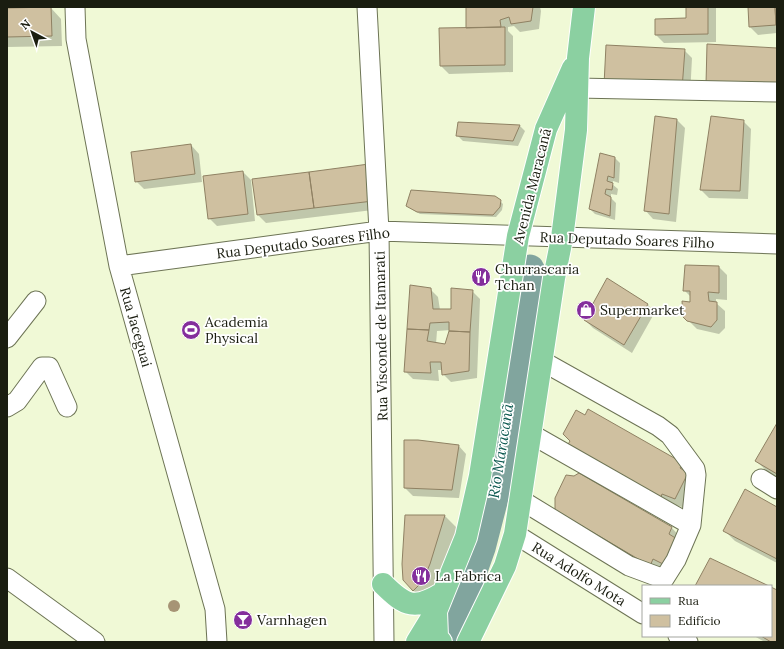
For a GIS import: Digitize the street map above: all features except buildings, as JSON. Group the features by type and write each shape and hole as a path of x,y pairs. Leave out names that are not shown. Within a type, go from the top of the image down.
{"main road":[{"name":"Avenida Maracanã","path":"467,641 505,566 515,534 562,238 576,130 578,58 584,7"},
{"name":"Avenida Maracanã","path":"417,642 440,602 466,537 480,476 518,236 546,128 578,58"},
{"path":"384,584 397,598 405,602 416,604 440,602 437,637 441,642"}],"street":[{"name":"Rua Jaceguai","path":"76,7 76,39 119,266 215,609 217,642"},
{"name":"Rua Visconde de Itamarati","path":"367,7 379,231 384,642"},
{"path":"577,88 777,92"},
{"name":"Rua Deputado Soares Filho","path":"119,266 379,231 777,244"},
{"path":"7,338 36,301"},
{"path":"7,407 17,401 42,367 46,366 49,367 67,407"},
{"path":"520,500 629,566 664,579 676,560 691,525 696,475 695,469 670,435 565,373 540,371"},
{"path":"531,434 691,525"},
{"path":"761,480 777,489"},
{"name":"Rua Adolfo Mota","path":"515,534 642,613"},
{"path":"7,578 94,642"}],"waterway":[{"name":"Rio Maracanã","path":"453,627 481,548 495,494 530,269"}],"place":[{"name":"Churrascaria Tchan","path":"481,277"},
{"name":"Supermarket","path":"586,310"},
{"name":"Academia Physical","path":"191,330"},
{"name":"La Fabrica","path":"421,576"},
{"name":"Varnhagen","path":"243,620"}]}
